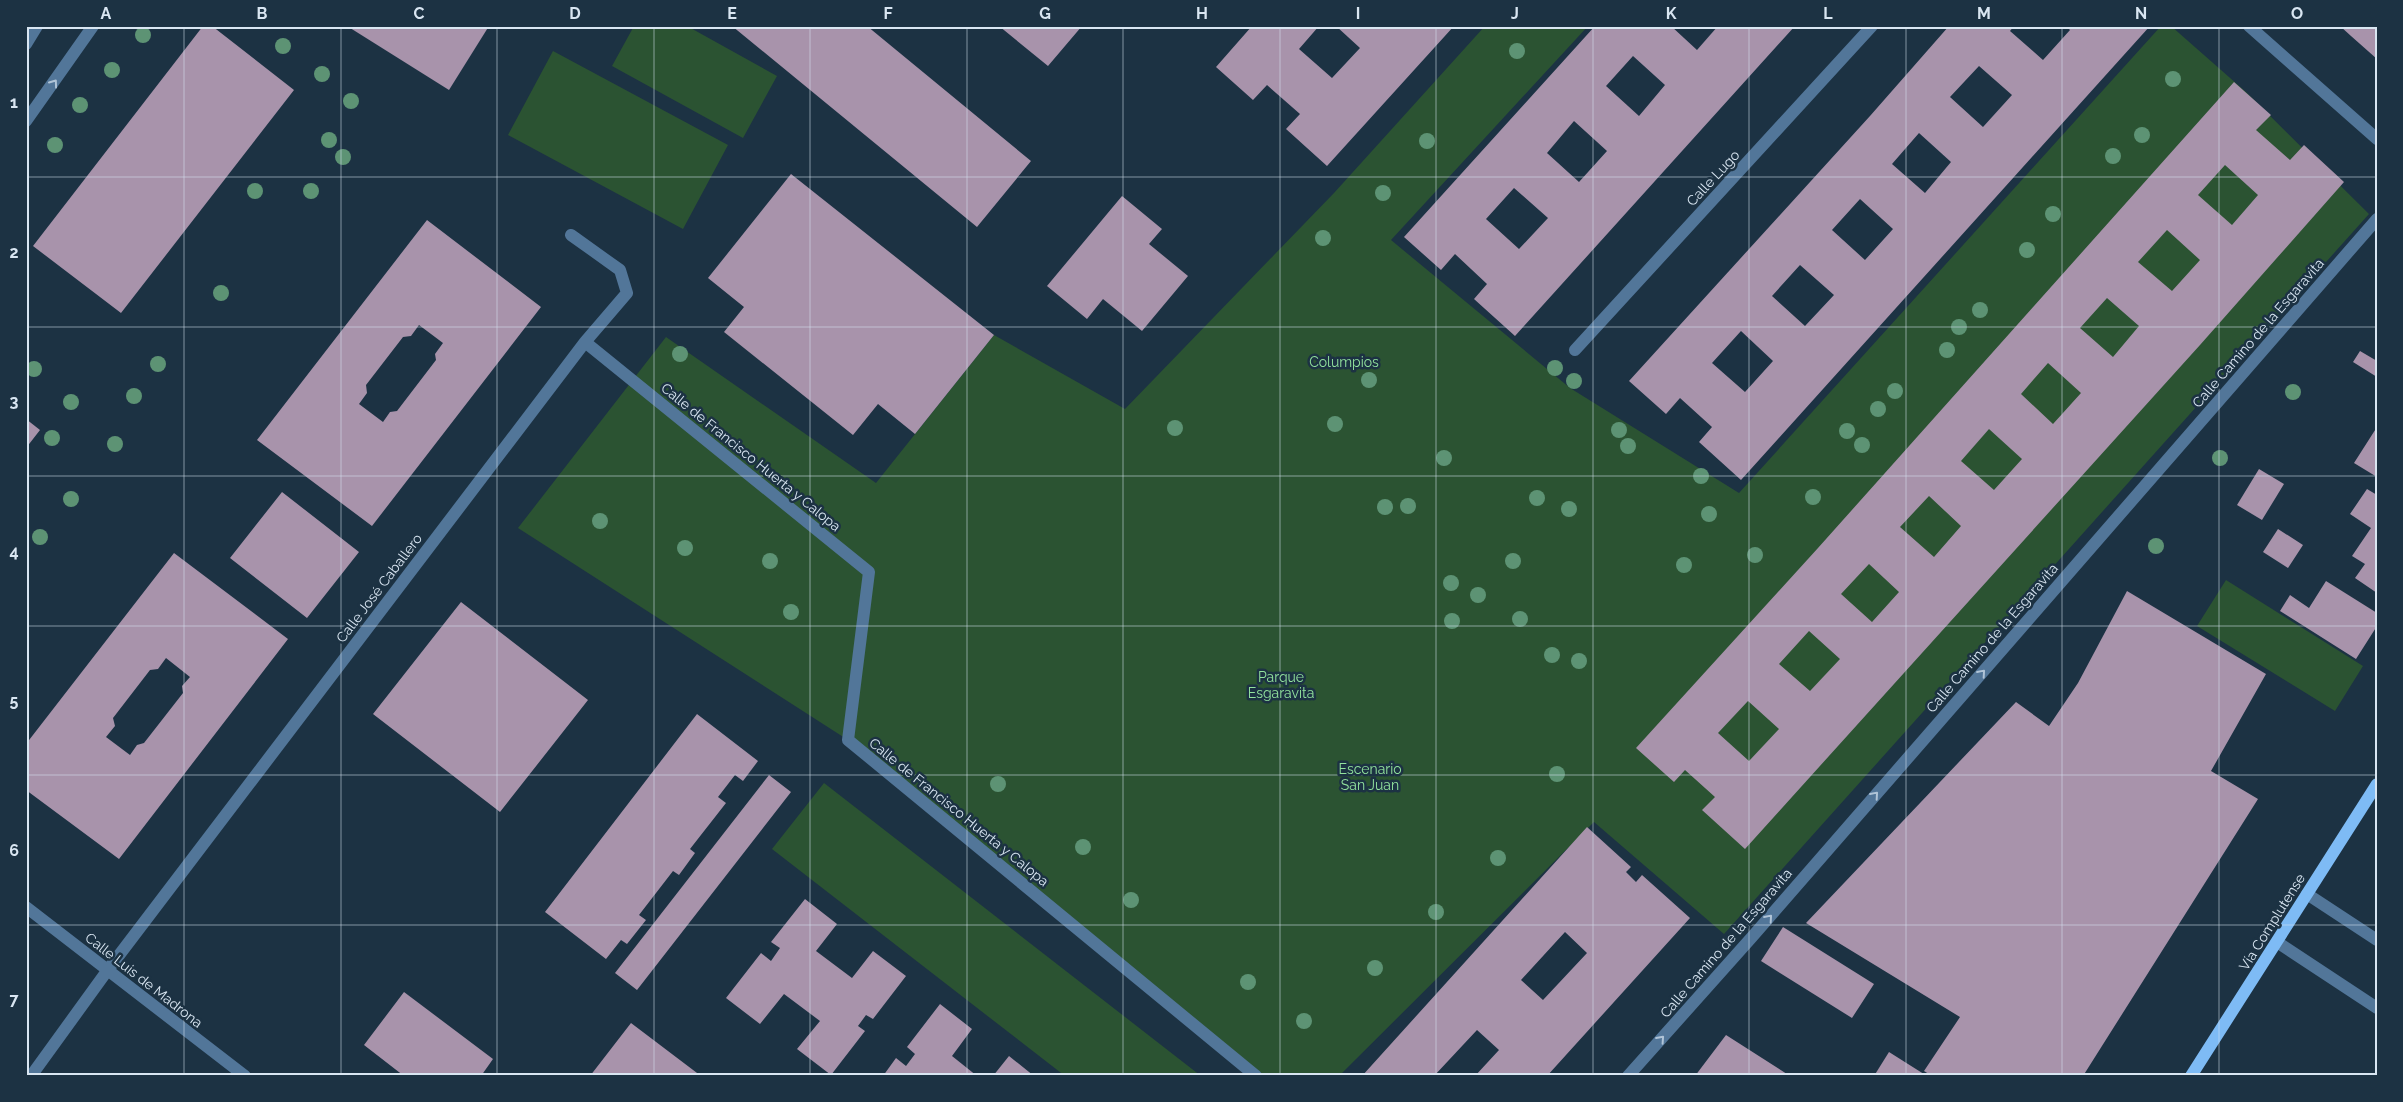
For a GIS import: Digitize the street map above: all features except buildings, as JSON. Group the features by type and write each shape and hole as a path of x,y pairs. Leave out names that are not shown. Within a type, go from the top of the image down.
{"main road":[{"name":"Vía Complutense","path":"2191,1076 2377,784"}],"street":[{"path":"26,44 37,26"},
{"path":"26,120 93,26"},
{"name":"Calle Lugo","path":"1575,350 1872,26"},
{"path":"2249,26 2377,139"},
{"name":"Calle Camino de la Esgaravita","path":"1628,1076 1752,937 2377,219"},
{"name":"Calle José Caballero","path":"31,1076 107,971 585,342 626,294 620,270 571,235"},
{"name":"Calle de Francisco Huerta y Calopa","path":"585,342 869,572 848,740 1256,1076"},
{"path":"2307,894 2377,940"},
{"name":"Calle Luis de Madrona","path":"26,907 245,1076"},
{"path":"2277,942 2377,1008"}],"green space":[{"path":"634,26 687,26 777,76 743,138 612,66"},
{"name":"Parque Esgaravita","path":"1485,26 1588,26 1391,240 1570,388 1739,493 2161,26 2171,26 2246,92 2369,214 1724,934 1594,822 1339,1076 1256,1076 848,740 518,528 666,337 876,483 994,335 1125,409 1334,193"},
{"path":"553,51 728,145 683,229 508,135"},
{"path":"2226,580 2363,666 2335,711 2197,626"},
{"path":"824,783 1201,1076 1065,1076 772,849"}],"park label":[{"name":"Columpios","path":"1344,362"},
{"name":"Escenario San Juan","path":"1370,778"}]}
